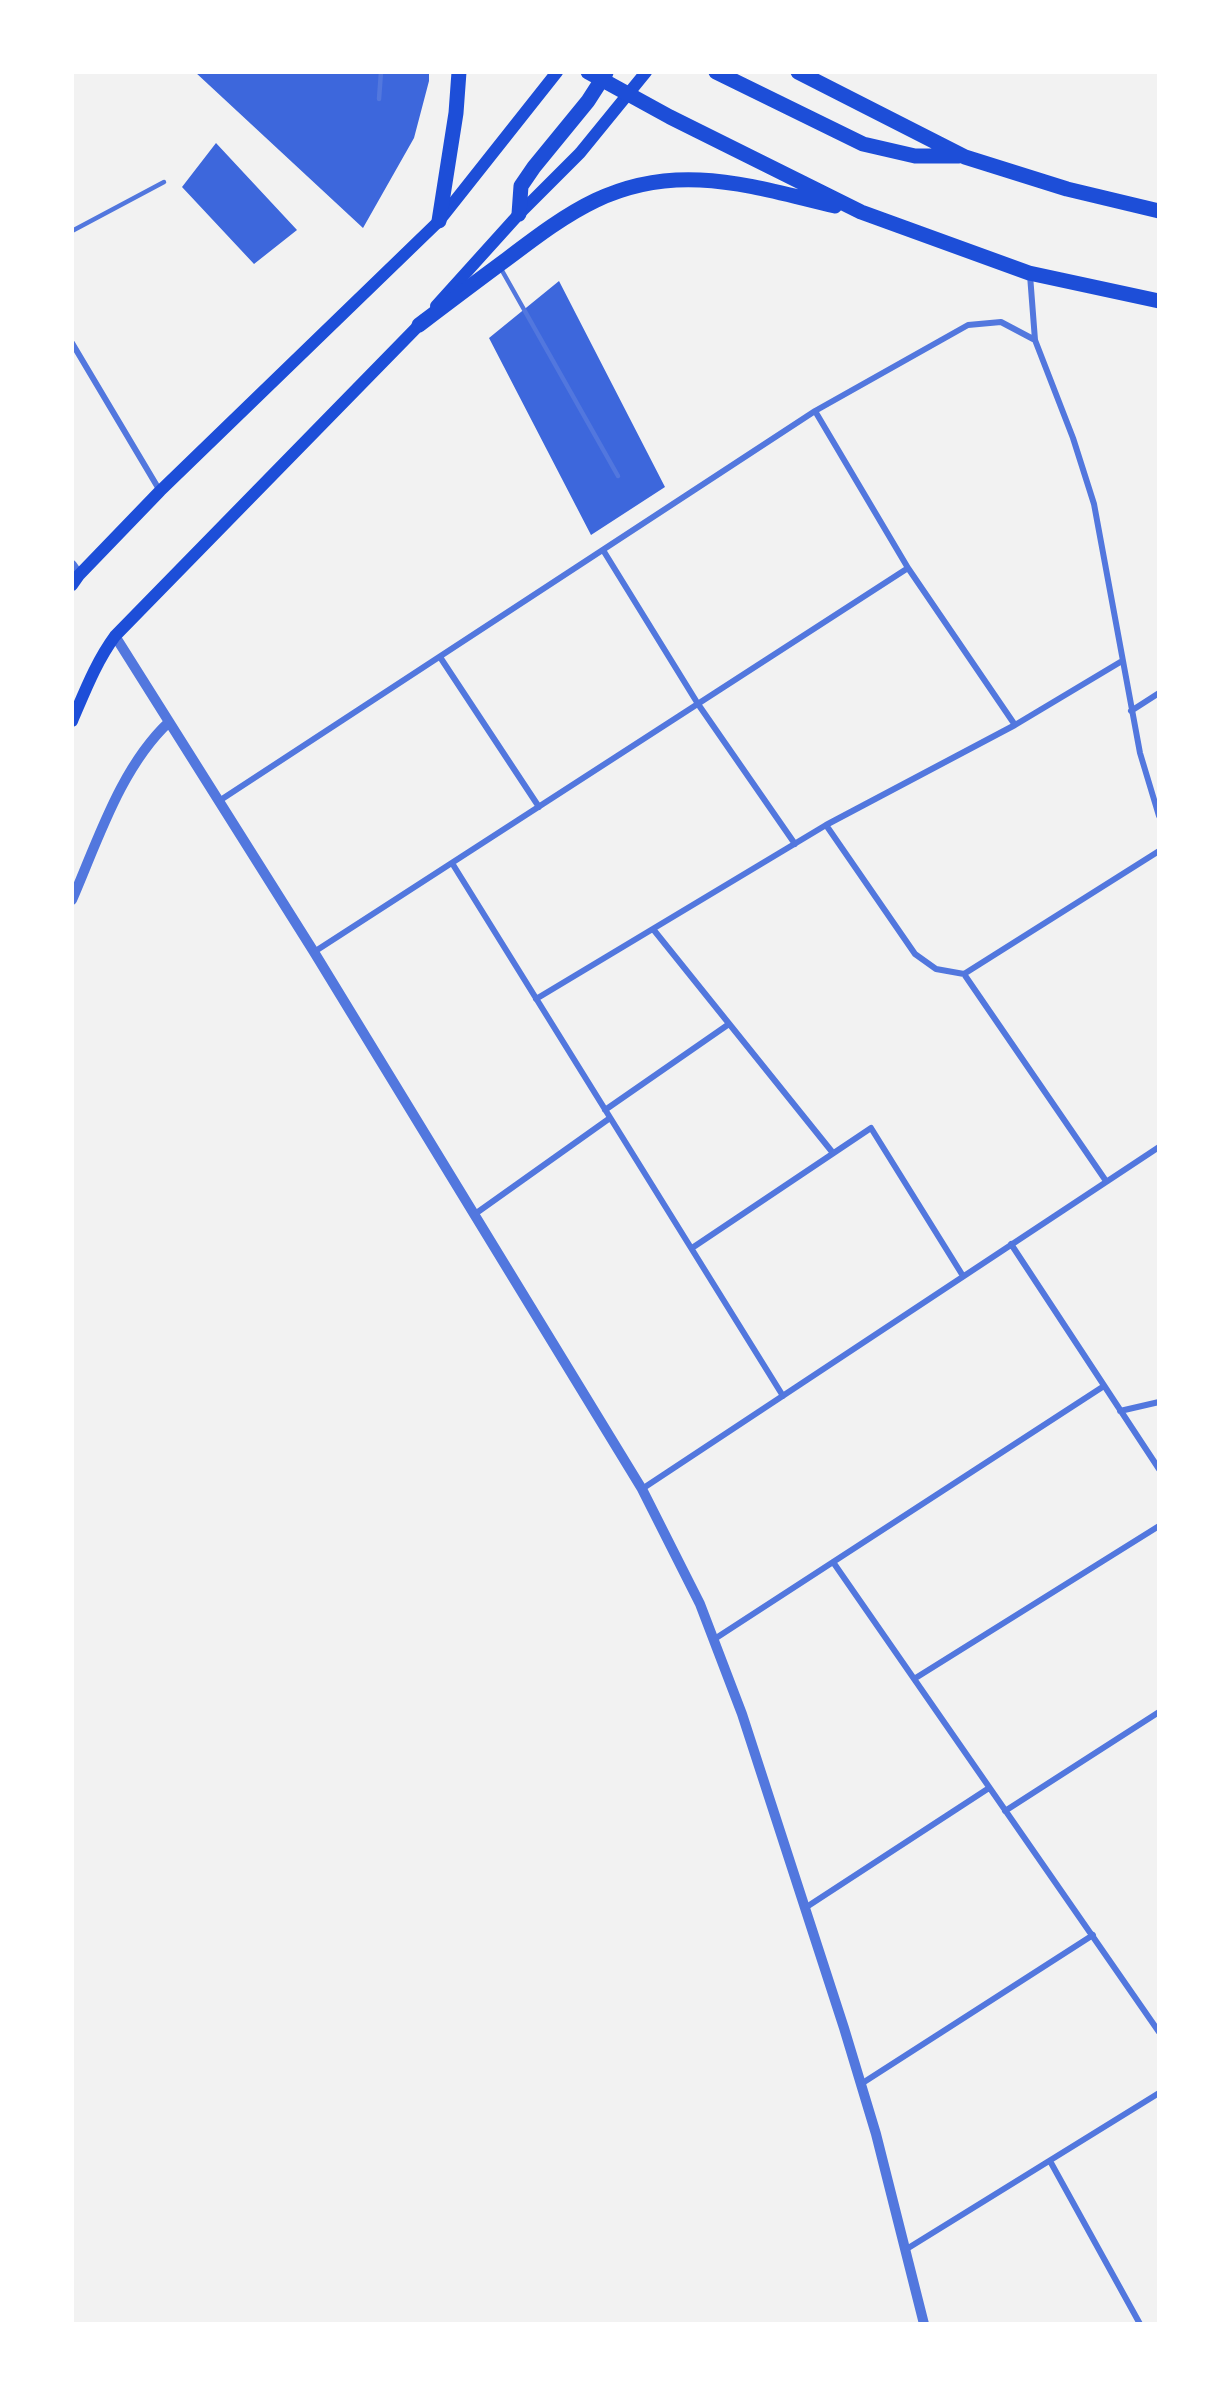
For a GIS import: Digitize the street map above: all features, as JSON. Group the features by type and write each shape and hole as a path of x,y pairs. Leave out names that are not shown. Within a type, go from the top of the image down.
{"main road":[{"path":"439,221 456,113 459,72"},
{"path":"74,575 439,221 557,72"},
{"path":"588,72 605,76 629,95 861,212 1029,273 1159,301"},
{"path":"72,721 97,663 115,636 419,325 519,214 580,153 646,72"},
{"path":"716,72 864,144 915,156 965,157"},
{"path":"798,72 965,157 1067,189 1159,211"},
{"path":"817,72 832,89"},
{"path":"519,214 520,186 605,76"},
{"path":"419,325 558,220 613,193 654,182 700,180 729,183 861,212"}],"street":[{"path":"1029,273 1035,340 1074,438 1094,504 1131,711 1140,753 1159,816"},
{"path":"219,801 815,411 968,326 1001,322 1035,340"},
{"path":"72,343 160,491"},
{"path":"815,411 908,568 1015,724"},
{"path":"603,550 698,704 795,844"},
{"path":"314,952 908,568"},
{"path":"115,636 314,952 642,1489 700,1604 742,1714 861,2084 876,2134 924,2324"},
{"path":"440,657 538,807"},
{"path":"537,999 826,825 1015,724 1122,661"},
{"path":"1131,711 1159,693"},
{"path":"72,900 129,771 147,745 169,722"},
{"path":"826,825 915,954 936,969 964,974 1159,851"},
{"path":"452,863 783,1396"},
{"path":"653,929 833,1153"},
{"path":"964,974 1106,1181"},
{"path":"605,1110 729,1024"},
{"path":"475,1214 610,1118"},
{"path":"692,1248 871,1128 963,1276"},
{"path":"642,1489 1159,1147"},
{"path":"1011,1244 1159,1469"},
{"path":"713,1640 1104,1386"},
{"path":"1120,1411 1159,1402"},
{"path":"914,1679 1159,1526"},
{"path":"832,1563 1159,2032"},
{"path":"1005,1811 1159,1712"},
{"path":"805,1908 990,1788"},
{"path":"861,2084 1093,1935"},
{"path":"905,2250 1159,2093"},
{"path":"1050,2161 1140,2324"}],"lane":[{"path":"379,99 381,72"},
{"path":"72,231 164,182"},
{"path":"499,265 618,476"}],"building":[{"path":"195,72 429,72 429,81 414,138 363,228"},
{"path":"216,143 297,230 254,264 182,187"},
{"path":"559,281 665,487 591,535 489,338"}]}
